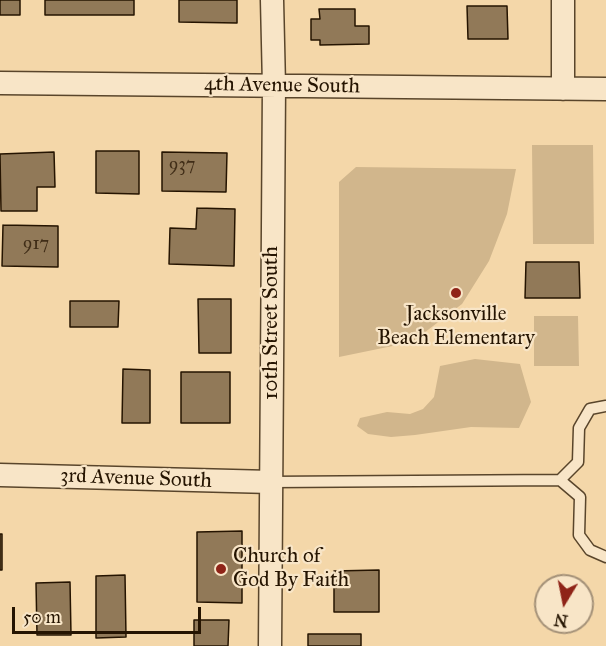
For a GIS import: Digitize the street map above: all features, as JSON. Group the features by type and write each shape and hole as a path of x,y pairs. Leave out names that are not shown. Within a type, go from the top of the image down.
{"street":[{"name":"10th Street South","path":"270,646 274,86 272,0"},
{"path":"563,0 563,89"},
{"name":"4th Avenue South","path":"0,83 606,89"},
{"name":"3rd Avenue South","path":"0,475 271,482"}],"lane":[{"path":"560,480 578,462 579,428 590,409 606,406"},
{"path":"271,482 560,480 580,497 579,535 590,550 606,557"}],"shaded area":[{"path":"532,145 593,145 594,244 533,244"},
{"path":"356,167 516,169 507,214 489,261 462,304 412,342 339,357 339,182"},
{"path":"534,316 578,316 579,366 534,366"},
{"path":"475,359 520,364 531,402 519,428 471,427 391,437 368,434 357,426 360,418 387,412 410,414 423,409 434,397 440,366"}],"building":[{"path":"0,0 20,0 20,15 0,15"},
{"path":"45,0 134,0 134,15 45,15"},
{"path":"179,0 237,0 237,23 179,22"},
{"path":"467,6 507,6 508,39 468,39"},
{"path":"319,9 355,9 355,26 369,26 369,44 320,45 320,40 311,40 311,19 320,19"},
{"path":"96,151 139,151 139,194 96,193"},
{"path":"54,152 55,187 37,187 37,211 1,211 0,154"},
{"path":"162,152 227,153 226,192 162,191"},
{"path":"197,208 235,209 234,266 169,264 170,228 196,229"},
{"path":"3,225 58,226 58,267 2,266"},
{"path":"526,262 579,262 580,298 525,298"},
{"path":"198,299 231,299 231,353 199,353"},
{"path":"70,301 119,301 118,327 70,327"},
{"path":"123,369 150,370 150,423 122,423"},
{"path":"181,372 230,372 230,423 181,423"},
{"path":"242,531 242,603 197,602 197,532"},
{"path":"0,534 2,534 2,570 0,570"},
{"path":"379,570 379,612 334,612 334,571"},
{"path":"125,575 126,637 96,638 96,576"},
{"path":"70,582 71,635 37,635 36,583"},
{"path":"194,620 229,620 228,646 194,646"},
{"path":"308,634 361,634 361,646 308,646"}],"place":[{"name":"Jacksonville Beach Elementary","path":"456,293"},
{"name":"Church of God By Faith","path":"221,569"}]}
